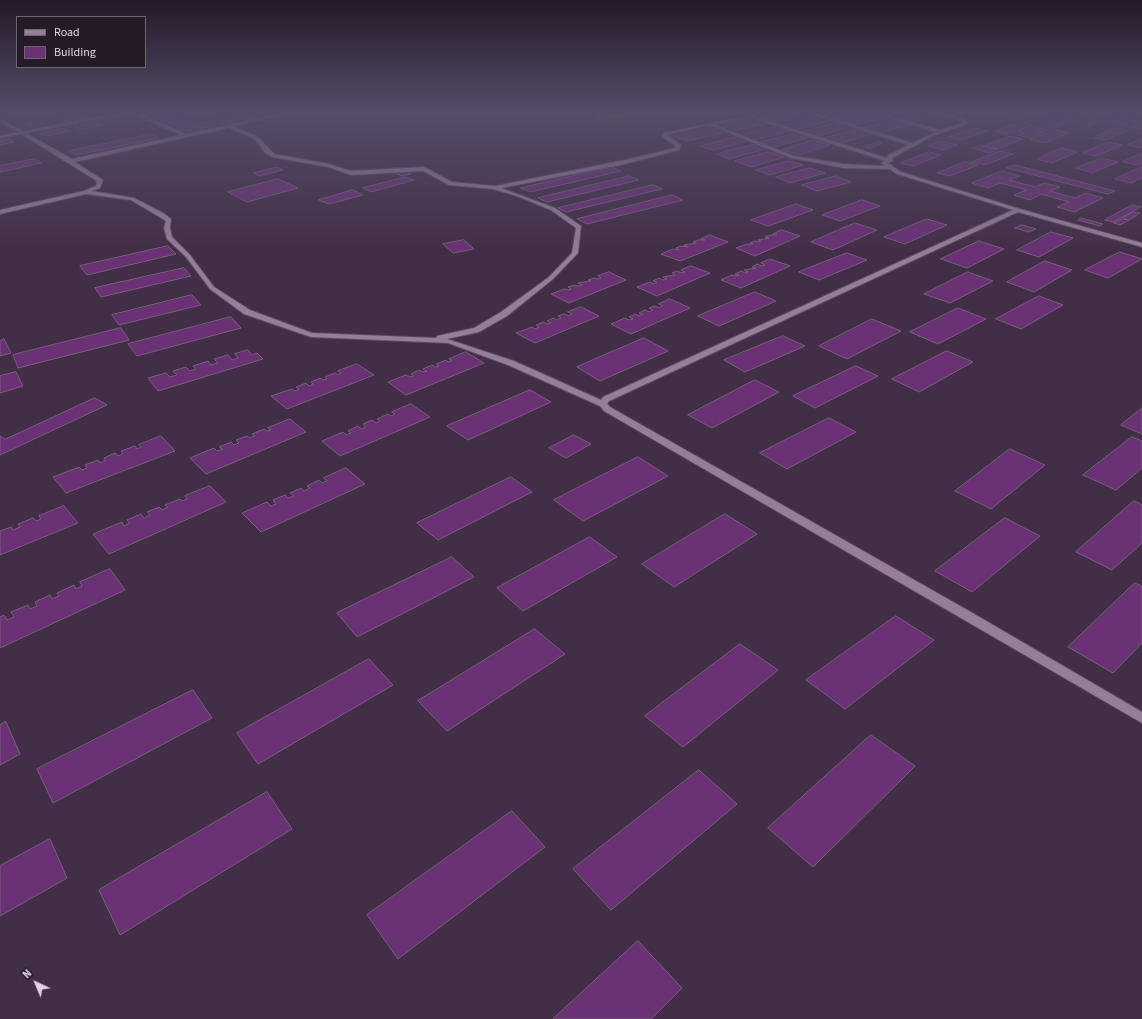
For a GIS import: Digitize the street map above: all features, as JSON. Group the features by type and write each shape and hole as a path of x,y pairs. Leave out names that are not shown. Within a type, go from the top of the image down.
{"street":[{"path":"0,212 86,192 98,187 100,180 67,159"},
{"path":"71,161 82,159"},
{"path":"288,159 329,166 351,173 424,169 451,184 494,188 553,209 579,227 575,254 551,278 504,314 476,330 431,340"},
{"path":"494,188 639,159"},
{"path":"802,159 844,166 892,168"},
{"path":"882,159 890,161"},
{"path":"890,161 884,163 911,177 1018,210 1142,245"},
{"path":"86,192 132,199 162,214 170,220 167,228 169,238 188,256 212,288 247,312 311,335 449,341 511,363 603,404 607,409 965,614 1142,718"},
{"path":"603,404 606,399 1018,210"}],"building":[{"path":"35,159 41,163 0,172 0,166"},
{"path":"744,159 779,159 751,167 735,161"},
{"path":"912,159 932,159 913,166 901,163"},
{"path":"981,159 1001,159 985,165 972,162"},
{"path":"1038,159 1062,159 1052,163"},
{"path":"1101,159 1118,162 1092,173 1076,168"},
{"path":"1130,159 1142,159 1142,163 1137,165 1123,162"},
{"path":"789,161 803,165 770,175 756,170"},
{"path":"965,162 978,165 950,176 937,173"},
{"path":"1015,165 1115,191 1108,194 1007,168"},
{"path":"278,167 283,170 259,176 254,173"},
{"path":"612,167 621,171 530,192 521,188"},
{"path":"1142,167 1142,178 1131,183 1115,179"},
{"path":"810,168 825,173 790,183 776,177"},
{"path":"404,170 411,174 402,176 395,173"},
{"path":"1002,171 1020,176 1009,180 1035,187 1045,183 1060,187 1050,191 1075,198 1086,193 1103,198 1074,212 1057,207 1069,202 1041,194 1030,200 1014,195 1027,190 1000,183 988,188 972,183"},
{"path":"629,176 639,180 547,202 538,198"},
{"path":"836,176 851,182 817,191 802,185"},
{"path":"406,177 414,180 371,192 363,188"},
{"path":"278,179 298,188 247,202 228,192"},
{"path":"653,185 662,189 566,212 558,208"},
{"path":"353,190 363,195 329,204 319,200"},
{"path":"672,195 683,200 587,224 577,219"},
{"path":"862,200 880,206 840,221 822,215"},
{"path":"796,204 813,210 768,226 751,220"},
{"path":"1132,205 1141,207 1113,222 1105,220"},
{"path":"1134,212 1140,213 1129,220 1123,218"},
{"path":"1081,218 1103,224 1100,226 1078,220"},
{"path":"927,219 947,225 905,244 884,237"},
{"path":"1122,219 1129,220 1120,225 1114,223"},
{"path":"855,223 877,230 833,250 811,242"},
{"path":"1022,225 1036,229 1029,232 1015,228"},
{"path":"782,230 800,236 755,256 736,248 747,244 753,244 750,243 755,241 759,242 761,241 758,240 769,238 765,237 770,235 777,235 773,234"},
{"path":"1051,232 1073,238 1039,257 1017,250"},
{"path":"710,235 728,242 680,261 661,254 673,249 679,250 676,248 681,246 688,247 684,245 696,243 693,242 698,240 705,240 701,239"},
{"path":"464,240 474,249 453,253 443,244"},
{"path":"979,241 1004,249 967,268 941,259"},
{"path":"168,246 176,254 87,275 80,266"},
{"path":"1120,252 1142,259 1108,278 1085,270"},
{"path":"847,253 867,260 819,280 799,272"},
{"path":"770,259 790,266 741,288 721,280 732,275 739,275 735,274 741,271 745,273 748,272 744,270 756,268 752,267 757,264 762,266 765,265 761,263"},
{"path":"1045,261 1072,270 1034,292 1007,282"},
{"path":"691,266 710,273 657,296 637,287 650,282 654,284 657,282 653,281 659,278 663,280 667,279 663,277 675,275 672,273 677,271 682,273 685,272 681,270"},
{"path":"184,268 191,276 101,297 95,288"},
{"path":"609,272 626,280 569,303 551,294 564,289 571,289 568,287 574,285 582,285 578,283 591,281 588,280 594,278 601,278 598,276"},
{"path":"968,272 993,281 950,303 924,294"},
{"path":"755,292 776,301 719,326 698,316"},
{"path":"192,295 201,305 119,325 112,315"},
{"path":"1039,296 1063,305 1021,329 996,319"},
{"path":"670,299 690,308 631,334 611,324 625,318 629,320 633,319 629,317 635,314 639,316 643,314 639,313 645,310 649,312 653,310 649,308 655,306 660,308 663,306 659,304"},
{"path":"581,307 599,316 535,343 516,333 532,327 535,329 539,327 536,325 543,322 547,324 551,323 547,321 553,318 557,320 561,318 558,316 564,314 568,316 572,314 568,312"},
{"path":"958,308 986,319 938,344 910,332"},
{"path":"231,317 241,328 137,356 128,344"},
{"path":"872,319 901,331 847,359 819,346"},
{"path":"121,328 129,340 18,368 13,355"},
{"path":"783,336 805,346 745,372 724,360"},
{"path":"644,338 668,351 600,381 577,367"},
{"path":"4,339 11,353 0,356 0,341"},
{"path":"248,350 252,355 257,353 263,359 158,391 148,378 166,373 170,377 177,375 173,371 186,367 190,371 196,369 193,366 208,361 211,365 218,363 214,359 228,355 232,360 238,358 235,354"},
{"path":"947,351 973,362 919,392 892,379"},
{"path":"466,352 484,363 406,395 388,382 406,375 410,377 414,376 411,374 419,370 423,372 427,371 423,369 432,365 435,367 439,366 436,364 446,360 448,362 452,360 449,359"},
{"path":"357,364 374,375 287,409 271,396 292,389 295,391 299,389 296,387 306,383 309,386 313,384 311,382 320,378 323,380 327,379 325,377 335,373 338,375 341,373 338,371"},
{"path":"856,366 878,376 815,408 793,396"},
{"path":"16,372 23,386 0,393 0,376"},
{"path":"755,380 779,392 712,428 688,415"},
{"path":"530,390 551,402 468,440 447,426"},
{"path":"95,398 107,405 0,455 0,436 5,439"},
{"path":"411,404 430,417 340,456 322,441 343,432 346,435 351,433 348,431 358,426 361,429 366,427 363,424 372,420 376,423 380,421 377,419 388,414 391,416 395,414 392,412"},
{"path":"1142,408 1142,434 1121,425"},
{"path":"829,418 856,432 787,469 760,453"},
{"path":"290,419 306,432 206,474 190,458 214,448 217,451 223,449 219,447 231,442 234,445 239,443 236,440 247,436 250,438 255,436 252,434 264,429 267,431 271,430 268,428"},
{"path":"574,435 591,444 566,458 549,448"},
{"path":"161,436 175,451 66,493 53,477 79,467 82,470 87,468 85,465 98,460 100,463 106,460 104,458 115,453 118,456 123,454 121,451 135,446 137,449 141,447 139,445"},
{"path":"1132,437 1142,441 1142,468 1116,490 1083,475"},
{"path":"1010,449 1045,465 991,509 955,491"},
{"path":"638,457 668,476 583,521 554,500"},
{"path":"346,468 365,484 261,532 242,513 267,502 271,506 276,504 273,500 285,495 288,498 294,496 290,493 301,488 304,491 310,488 307,486 319,480 322,483 327,481 324,478"},
{"path":"511,477 532,492 438,540 417,523"},
{"path":"210,486 226,502 109,554 93,534 122,522 124,526 130,523 127,520 141,514 144,518 150,515 147,512 159,507 162,510 168,507 165,505 180,499 182,501 187,499 185,496"},
{"path":"1134,501 1142,505 1142,543 1112,570 1076,552"},
{"path":"64,506 78,523 0,555 0,531 11,527 13,530 20,527 18,524 33,518 36,521 41,519 39,516"},
{"path":"725,514 757,534 674,587 642,564"},
{"path":"1005,518 1040,536 972,592 935,571"},
{"path":"590,537 617,557 523,611 497,588"},
{"path":"452,557 474,577 357,637 337,613"},
{"path":"110,569 125,590 0,648 0,617 4,615 7,620 14,617 11,612 28,605 30,609 37,606 35,602 50,595 52,599 59,596 57,593 74,585 76,589 82,586 80,582"},
{"path":"1135,583 1142,586 1142,643 1113,673 1068,647"},
{"path":"896,616 934,640 845,709 806,680"},
{"path":"535,629 565,654 447,731 418,701"},
{"path":"740,644 778,670 683,747 645,716"},
{"path":"369,659 393,685 258,764 237,733"},
{"path":"193,690 212,718 53,803 37,769"},
{"path":"6,722 20,754 0,765 0,725"},
{"path":"871,735 915,766 813,867 768,828"},
{"path":"699,770 737,804 611,910 573,869"},
{"path":"267,792 292,829 120,935 99,890"},
{"path":"512,811 545,847 398,959 367,915"},
{"path":"50,839 67,878 0,916 0,866"},
{"path":"638,941 682,988 651,1019 553,1019"}]}
